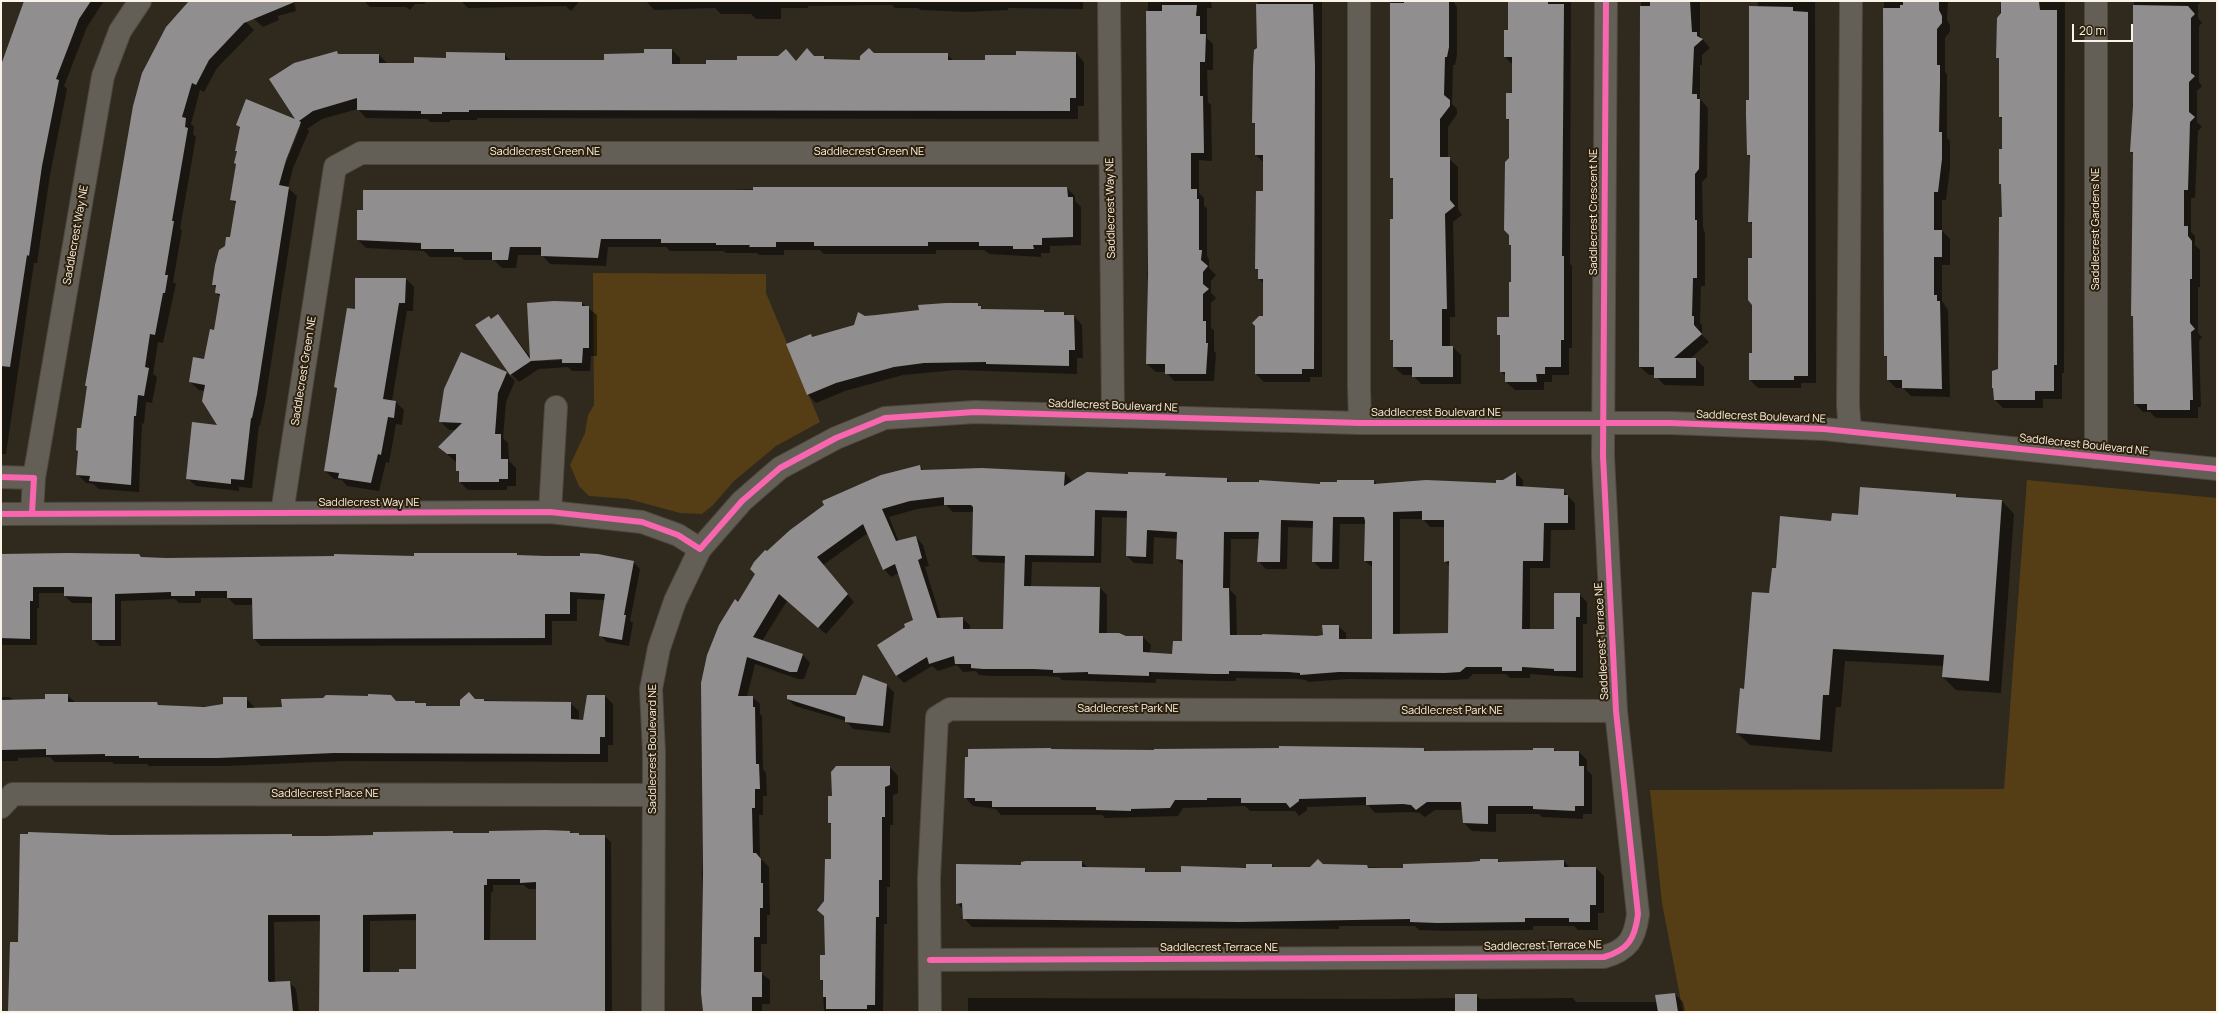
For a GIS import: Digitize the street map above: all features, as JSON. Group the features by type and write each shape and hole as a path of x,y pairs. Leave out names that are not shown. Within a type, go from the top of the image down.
{"street":[{"name":"Saddlecrest Way NE","path":"32,513 34,478 103,76 120,31 140,1"},
{"name":"Saddlecrest Way NE","path":"1109,1 1113,416"},
{"path":"1359,1 1360,423"},
{"name":"Saddlecrest Crescent NE","path":"1603,423 1606,1"},
{"path":"1850,1 1848,397 1850,432"},
{"name":"Saddlecrest Gardens NE","path":"2096,1 2096,457"},
{"name":"Saddlecrest Green NE","path":"282,513 335,167 361,153 1110,153"},
{"path":"550,512 556,407"},
{"name":"Saddlecrest Boulevard NE","path":"653,1012 654,795 651,689 659,648 675,602 700,549 742,500 780,468 836,438 885,418 974,412 1360,423 1671,423 1850,432 2217,468"},
{"name":"Saddlecrest Terrace NE","path":"930,960 1604,956 1618,953 1629,943 1637,929 1638,914 1616,711 1603,456 1603,423"},
{"path":"1,477 34,478"},
{"name":"Saddlecrest Way NE","path":"1,514 550,512 642,522 678,535 700,549"},
{"name":"Saddlecrest Park NE","path":"930,1012 928,878 938,717 950,708 1616,711"},
{"name":"Saddlecrest Place NE","path":"1,807 13,794 654,795"}],"shaded area":[{"path":"593,273 766,274 766,293 820,422 776,446 734,481 713,505 702,514 680,513 628,499 589,496 579,486 570,465 585,433 588,415 594,405"},
{"path":"2027,480 2217,498 2217,1012 1683,1012 1662,903 1650,790 2004,789"}],"building":[{"path":"24,1 91,1 79,19 56,79 59,80 42,166 29,256 27,255 10,367 1,366 1,65"},
{"path":"189,1 297,1 244,23 209,60 196,85 192,83 182,117 186,118 185,127 188,128 172,221 174,221 165,275 168,275 165,293 163,293 155,335 150,334 145,367 149,368 144,396 138,395 136,416 134,416 131,485 89,481 90,476 76,475 78,451 76,450 77,428 81,428 87,386 85,386 133,106 142,73 166,27"},
{"path":"1404,1 1449,1 1449,47 1447,57 1445,57 1444,95 1450,100 1450,106 1440,119 1440,157 1450,157 1450,200 1455,206 1445,214 1447,309 1442,309 1442,346 1453,346 1453,377 1412,377 1412,367 1393,367 1393,340 1390,340 1390,219 1393,219 1393,178 1390,178 1390,3 1404,3"},
{"path":"1508,1 1548,1 1548,4 1564,4 1562,256 1564,256 1564,340 1561,340 1561,367 1545,367 1545,374 1536,374 1537,382 1505,382 1505,372 1500,372 1500,335 1497,335 1497,317 1509,317 1509,282 1511,282 1511,245 1509,245 1509,235 1504,230 1505,162 1509,158 1509,119 1506,119 1506,93 1512,93 1512,57 1504,57 1504,30 1508,30"},
{"path":"1650,1 1690,1 1692,32 1697,32 1697,36 1703,39 1694,47 1692,94 1697,94 1697,99 1700,99 1699,169 1695,174 1697,278 1693,278 1692,316 1694,316 1694,325 1702,334 1674,358 1696,358 1696,378 1654,378 1654,367 1639,367 1640,6 1650,6"},
{"path":"1903,1 1939,1 1939,10 1942,16 1942,23 1937,29 1937,65 1940,65 1939,132 1942,132 1942,159 1938,192 1934,192 1934,230 1942,230 1942,257 1934,257 1934,295 1937,295 1937,301 1940,301 1942,389 1902,388 1902,380 1887,380 1887,356 1884,356 1883,8 1900,8 1900,5 1903,5"},
{"path":"2001,2 2039,2 2040,10 2057,10 2057,365 2054,365 2054,391 2035,391 2035,400 1994,400 1992,388 1992,371 1998,369 1999,217 2002,217 2001,184 1999,184 1999,149 2002,149 2002,117 1999,117 1999,58 1996,58 1997,18 2001,13"},
{"path":"1256,4 1313,4 1315,65 1314,369 1302,369 1302,374 1255,374 1255,326 1252,323 1259,316 1263,316 1263,279 1258,279 1258,269 1255,269 1256,191 1263,191 1263,155 1255,155 1255,123 1252,123 1254,50 1257,48"},
{"path":"1162,5 1197,5 1196,16 1200,16 1200,34 1206,34 1205,62 1200,62 1200,96 1203,96 1204,153 1191,153 1191,189 1197,189 1197,199 1199,199 1199,250 1202,250 1201,260 1208,266 1203,272 1203,284 1209,289 1203,294 1203,321 1206,321 1206,343 1208,343 1206,374 1165,374 1165,364 1146,364 1148,275 1146,11 1162,11"},
{"path":"2133,5 2188,6 2195,14 2191,18 2191,73 2195,76 2189,82 2189,112 2195,117 2190,122 2188,190 2184,190 2184,226 2188,226 2188,236 2192,241 2190,323 2195,329 2191,332 2193,400 2190,400 2190,410 2147,410 2147,404 2134,404 2133,316 2131,316 2133,152 2130,152 2133,106"},
{"path":"1749,6 1793,7 1793,11 1808,12 1808,376 1794,376 1794,380 1749,380 1749,353 1752,353 1752,305 1748,300 1748,258 1752,258 1752,222 1748,222 1750,155 1747,155 1746,100 1749,100"},
{"path":"807,48 814,56 824,56 824,59 860,60 860,56 869,48 874,53 948,53 948,60 985,60 985,55 1016,55 1016,51 1076,52 1076,98 1070,98 1070,111 469,110 469,112 421,114 421,111 357,110 357,98 313,111 299,121 301,122 286,160 279,185 289,187 257,394 251,418 244,480 231,479 231,484 186,479 192,422 217,425 202,401 205,385 189,382 193,357 204,359 210,329 214,330 220,294 215,293 216,285 212,285 215,265 219,250 225,246 226,237 230,237 236,201 230,200 236,164 234,163 237,151 235,151 240,127 236,125 246,99 295,119 269,79 294,63 337,51 338,54 379,54 379,63 414,63 414,57 446,58 446,52 505,53 505,60 604,60 604,54 644,53 644,49 672,49 672,64 706,64 706,60 737,60 737,56 778,56 786,49 796,61"},
{"path":"753,187 1067,187 1068,197 1073,197 1073,237 1042,238 1042,245 1033,245 1034,249 1013,249 1013,246 979,246 979,242 928,242 928,246 814,246 814,242 776,242 776,247 749,247 750,245 716,245 716,243 661,243 661,239 601,239 598,258 541,256 541,247 510,247 508,260 492,260 492,252 454,252 454,249 421,249 421,243 357,240 357,210 363,210 363,190 753,190"},
{"path":"355,278 406,278 405,303 399,303 383,399 396,401 394,418 388,417 381,455 378,454 371,483 338,478 339,473 324,471 337,388 334,387 347,308 355,309"},
{"path":"554,301 582,302 582,306 589,306 589,348 583,348 582,363 562,363 562,359 531,361 510,375 475,325 489,316 491,319 498,314 530,359 527,303"},
{"path":"978,303 978,306 981,306 981,309 1044,310 1044,312 1064,312 1064,315 1074,315 1075,350 1069,350 1069,366 986,364 986,362 924,363 894,367 836,383 807,395 786,344 811,334 812,337 854,325 858,312 865,316 876,315 919,310 918,305"},
{"path":"461,352 507,372 498,393 495,434 501,434 501,459 508,459 508,479 499,479 499,482 459,482 459,471 456,471 456,454 447,454 438,447 462,423 439,422 444,389"},
{"path":"920,465 921,470 982,468 1065,472 1064,486 1087,472 1128,474 1128,472 1166,473 1165,476 1227,478 1227,482 1259,482 1259,480 1320,484 1320,482 1337,482 1337,480 1374,480 1374,484 1426,480 1496,483 1496,480 1503,480 1516,472 1516,486 1564,489 1564,495 1568,495 1568,523 1544,523 1543,561 1523,561 1522,629 1554,629 1554,593 1580,593 1580,617 1576,617 1576,671 1554,671 1554,669 1522,667 1522,671 1502,671 1502,667 1466,667 1460,672 1445,673 1339,672 1300,675 1300,673 1288,672 1229,671 1229,674 1149,672 1149,676 1088,674 1088,672 1053,673 1053,670 1034,669 971,668 971,664 955,664 954,656 929,664 927,657 896,676 877,645 905,627 904,624 913,620 895,564 883,570 863,524 817,557 848,594 818,628 779,594 753,637 803,654 797,672 790,672 747,657 738,696 753,696 753,707 755,707 756,764 759,764 760,789 755,789 755,808 752,808 753,853 756,853 761,859 763,908 760,908 760,937 754,937 754,972 762,972 762,997 752,997 752,1012 703,1012 701,993 703,874 701,683 707,655 719,625 735,599 738,602 755,574 750,569 765,550 767,551 790,530 824,505 822,501 881,475","holes":["944,497 944,505 971,505 973,507 972,555 1005,556 1003,629 963,629 963,617 937,618 918,560 922,558 916,536 896,541 882,509 910,501","1095,510 1127,511 1126,556 1146,557 1147,530 1177,532 1176,559 1183,560 1182,641 1173,641 1172,654 1143,652 1143,636 1126,636 1119,633 1099,633 1100,587 1024,586 1025,555 1094,556","1422,511 1422,520 1444,520 1444,562 1449,561 1448,633 1393,634 1393,512","1333,517 1364,517 1364,561 1372,561 1372,639 1339,639 1339,625 1322,625 1323,635 1317,636 1262,634 1230,635 1229,588 1223,588 1224,532 1259,532 1257,562 1280,562 1281,520 1313,521 1312,562 1332,562"]},
{"path":"1860,487 1956,494 1956,497 2002,500 1989,681 1942,677 1944,655 1833,649 1829,695 1823,695 1820,740 1736,733 1740,688 1744,689 1752,592 1769,593 1772,568 1776,568 1780,516 1831,521 1832,513 1858,515"},
{"path":"414,553 517,553 517,555 580,556 580,553 598,554 634,561 624,615 626,615 622,640 599,636 605,594 570,592 570,614 545,614 545,638 253,639 252,598 227,598 227,591 195,591 195,596 171,596 171,592 115,594 115,640 92,640 92,597 64,596 64,587 33,587 33,601 30,601 30,639 1,638 1,554 139,554 141,557 166,558 334,556 334,554 414,556"},
{"path":"863,675 887,684 883,726 845,722 845,717 787,699 787,695 856,695"},
{"path":"469,692 475,699 484,699 484,701 571,702 571,719 583,720 587,695 605,695 605,737 600,737 600,754 334,753 218,758 139,758 139,756 105,756 105,754 46,755 46,749 1,750 1,700 45,699 45,694 68,694 68,702 157,702 158,705 204,707 223,704 223,697 247,697 247,708 282,707 281,699 323,698 326,695 368,696 368,694 391,695 396,701 415,701 415,703 426,703 426,706 460,706 460,700"},
{"path":"1279,746 1424,748 1424,751 1533,750 1533,748 1554,748 1554,751 1579,751 1579,766 1584,766 1584,806 1575,806 1575,811 1533,809 1533,806 1488,806 1488,824 1463,823 1461,802 1427,802 1416,810 1411,805 1403,804 1366,805 1366,797 1299,799 1299,801 1290,808 1286,803 1241,803 1241,798 1207,798 1207,800 1175,800 1170,808 1131,809 1131,811 1096,810 1096,807 992,807 992,801 975,801 975,798 964,798 965,757 968,757 968,749 1051,748 1154,750 1279,748"},
{"path":"836,766 890,766 890,785 885,787 885,817 882,817 882,880 879,880 879,917 876,917 875,1005 867,1005 867,1009 826,1009 826,997 823,997 823,980 820,980 820,955 825,955 824,916 817,910 824,901 825,859 831,859 831,823 828,823 828,796 832,796 831,772"},
{"path":"546,830 570,831 570,833 579,833 579,835 605,835 605,1012 319,1012 320,915 268,915 268,980 269,982 290,981 293,1012 8,1012 10,942 18,942 20,834 28,834 28,832 112,835 292,834 292,836 326,836 373,835 373,832 453,831 453,833 489,833 489,831","holes":["487,879 520,879 520,883 536,882 536,940 484,940 484,885 487,885","416,914 416,969 399,969 399,972 363,972 363,915"]},
{"path":"1318,859 1323,864 1367,865 1368,868 1403,868 1403,864 1469,862 1480,861 1480,859 1498,859 1498,862 1564,860 1564,867 1596,867 1596,905 1590,905 1590,922 1569,922 1569,918 1525,918 1525,922 1437,923 1410,922 1410,919 1240,922 963,919 962,903 956,904 956,864 1021,865 1021,862 1026,861 1082,861 1082,867 1145,868 1145,872 1181,872 1181,866 1246,868 1246,864 1272,864 1272,867 1310,867"},
{"path":"1675,993 1678,1012 1658,1012 1655,995"},
{"path":"1455,994 1477,994 1477,1012 1455,1012"}],"cycle path":[{"path":"930,960 1604,957 1619,951 1629,942 1635,930 1638,914 1616,711 1603,456 1606,1"},
{"path":"1,514 550,512 642,522 678,535 700,549 742,501 780,468 836,438 885,418 975,412 1360,423 1671,423 1824,429 2217,469"},
{"path":"1,477 34,478 32,513"}]}
